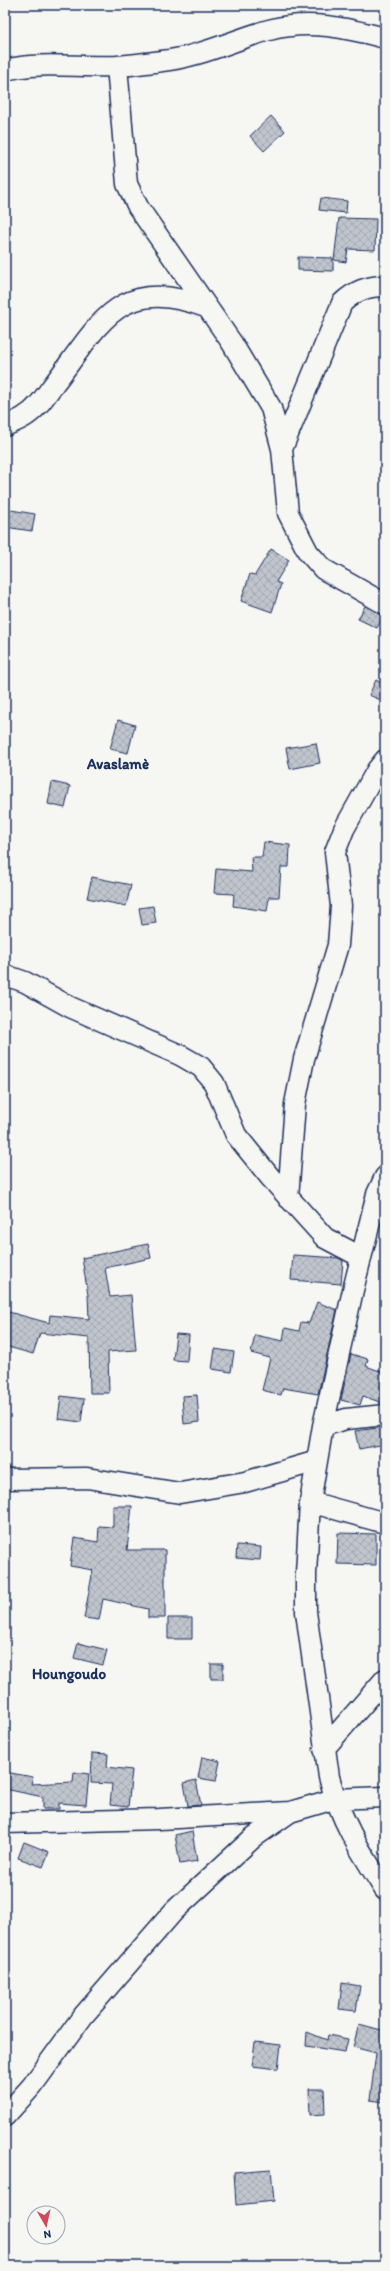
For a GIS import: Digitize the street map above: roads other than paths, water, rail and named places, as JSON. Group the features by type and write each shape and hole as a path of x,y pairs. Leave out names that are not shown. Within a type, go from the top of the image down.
{"street":[{"path":"5,70 42,66 116,66 164,61 214,50 269,30 301,24 342,27 385,38"},
{"path":"116,66 127,184 138,207 232,343 271,408 277,425 282,449 288,513 308,552 323,569 385,604"},
{"path":"282,449 342,303 355,292 372,286 385,286"},
{"path":"5,426 25,416 42,401 103,320 123,303 139,299 169,296 206,307"},
{"path":"5,412 25,416"},
{"path":"288,1198 295,1104 304,1059 338,945 341,906 335,852 344,829 377,770 385,760"},
{"path":"5,975 25,982 70,1007 174,1052 201,1067 214,1083 236,1135 288,1198 325,1238 361,1257"},
{"path":"385,1177 377,1194 361,1257 323,1426 310,1502 306,1574 306,1612 318,1693 324,1750 334,1799 347,1829 385,1890"},
{"path":"323,1426 346,1419 385,1415"},
{"path":"5,1479 87,1478 180,1493 245,1482 317,1461"},
{"path":"310,1502 385,1523"},
{"path":"324,1750 385,1680"},
{"path":"5,1823 159,1819 290,1812 334,1799 385,1797"},
{"path":"5,2116 32,2086 83,2016 174,1911 254,1837 290,1812"}],"district":[{"name":"Avaslamè","path":"118,764"},
{"name":"Houngoudo","path":"69,1674"}]}
